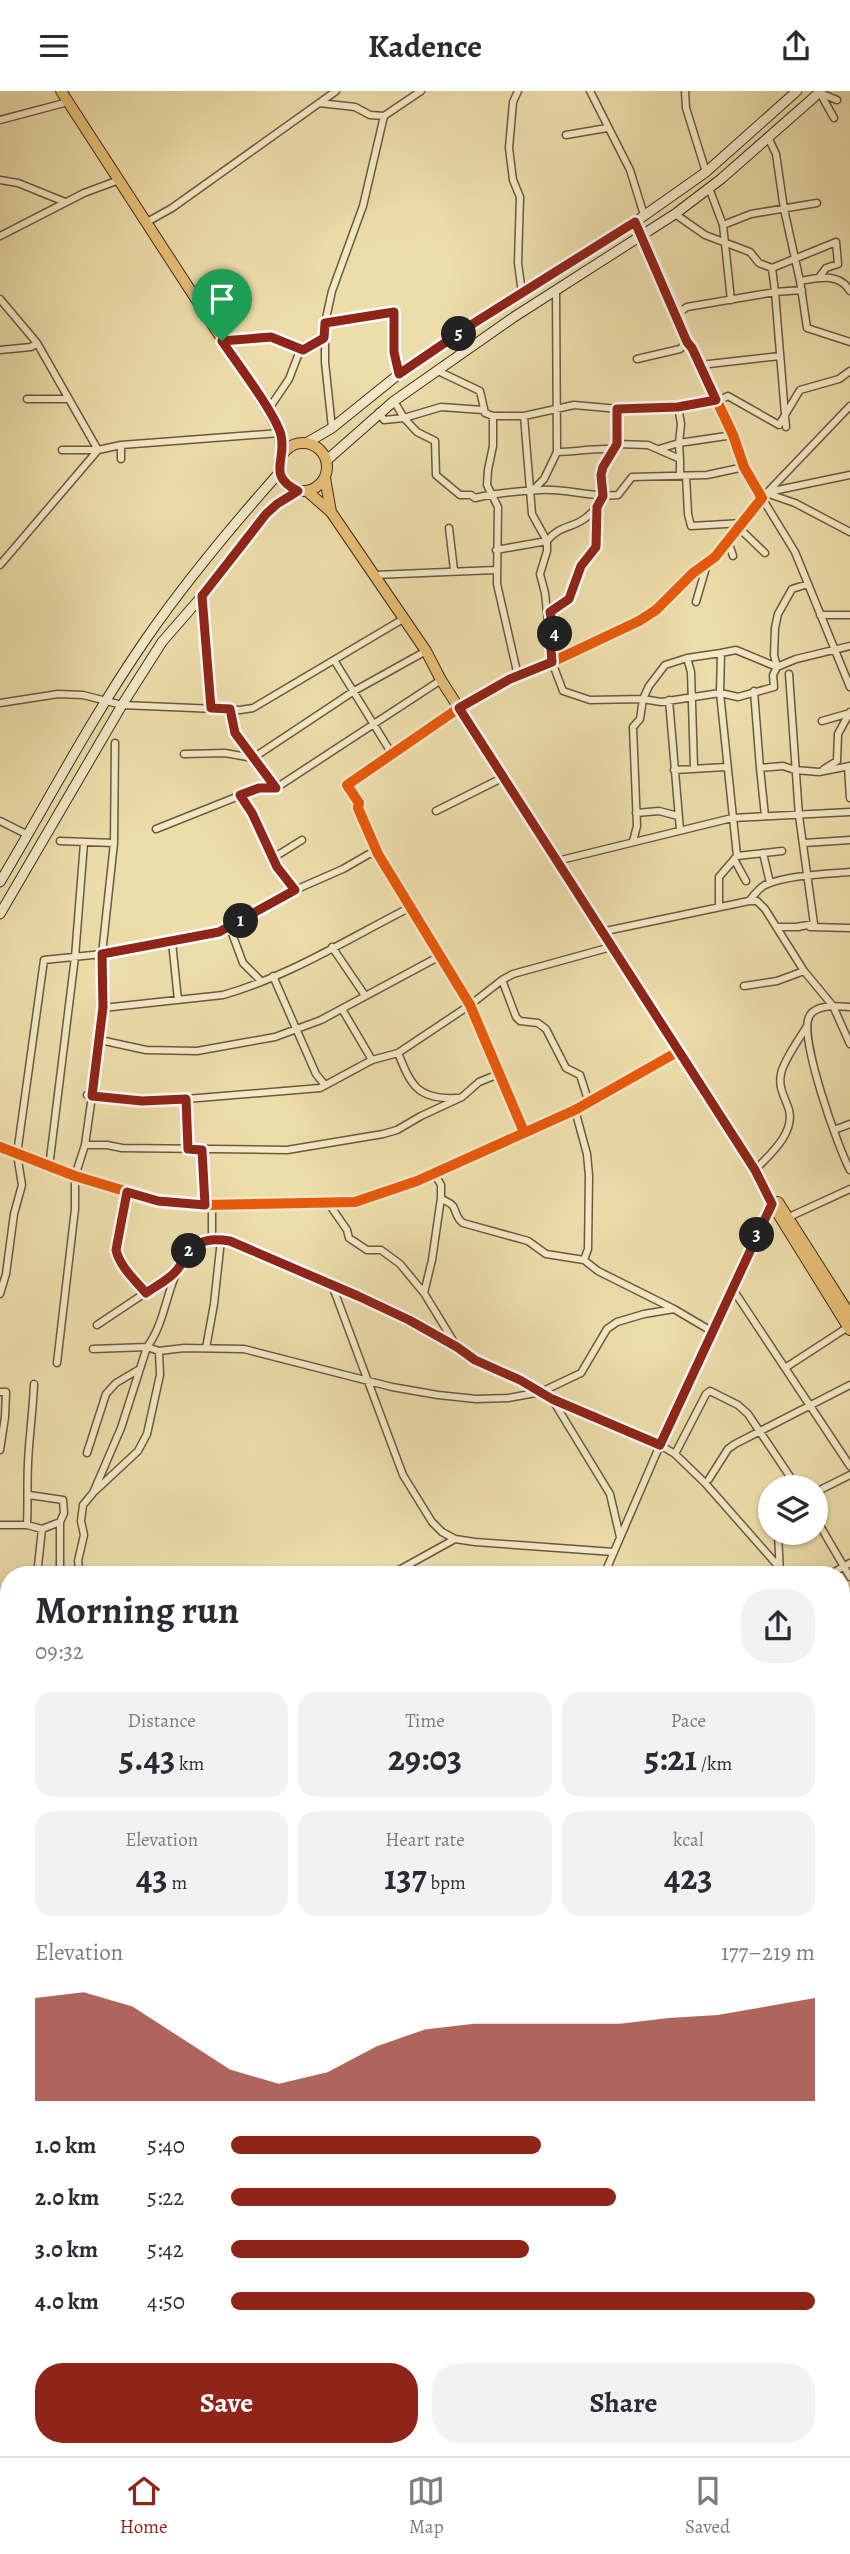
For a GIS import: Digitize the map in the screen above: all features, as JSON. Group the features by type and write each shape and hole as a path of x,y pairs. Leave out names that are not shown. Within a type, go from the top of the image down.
{"main road":[{"path":"61,91 268,410 281,433 279,473 286,485 303,491 331,512 426,651 441,681 755,1170 772,1204 849,1329"},
{"path":"281,433 316,446 327,460 325,478 331,512"},
{"path":"282,453 290,446 304,442"},
{"path":"303,491 317,487 325,478"},
{"path":"762,1182 789,1217 849,1310"}],"street":[{"path":"147,222 172,208 336,91"},
{"path":"319,103 355,107 370,115 384,116 421,91"},
{"path":"518,91 513,102 509,148 513,180 520,197 517,263 522,293"},
{"path":"590,91 630,170 644,215"},
{"path":"685,91 686,108 706,172"},
{"path":"304,442 332,428 399,374 635,222 706,172 797,91"},
{"path":"820,92 837,100"},
{"path":"820,92 834,118"},
{"path":"327,460 379,411 514,317 675,214 820,92"},
{"path":"0,120 68,102"},
{"path":"332,428 325,323 332,291 363,207 384,116"},
{"path":"566,135 607,128"},
{"path":"768,137 776,154 807,328 850,342"},
{"path":"0,180 65,202"},
{"path":"0,236 84,193 119,180"},
{"path":"709,188 723,225 731,300"},
{"path":"723,225 751,214 817,203"},
{"path":"675,214 705,235 750,252 759,263 772,268 836,242 838,264 826,268 820,276"},
{"path":"635,222 687,342 733,435 744,467 764,496 795,552 850,687"},
{"path":"772,268 786,428"},
{"path":"800,281 820,276 839,280 850,291"},
{"path":"677,314 687,307 802,290"},
{"path":"530,492 544,479 557,452 556,291"},
{"path":"0,299 37,343 99,450"},
{"path":"325,323 394,312 394,352 399,374"},
{"path":"222,341 271,337 303,350"},
{"path":"268,410 289,379 299,353 324,338"},
{"path":"637,359 680,349 687,342"},
{"path":"0,350 31,347 37,343"},
{"path":"699,365 780,356"},
{"path":"379,411 384,420 404,418 440,407 483,410 492,416 524,416 575,405 617,409 678,407 716,401 729,396 779,425 800,390 839,379 850,370"},
{"path":"438,371 480,391 483,410"},
{"path":"27,399 68,399"},
{"path":"394,401 417,432 435,441 436,475 460,495 471,495 475,498 542,490 618,495 632,478 707,475 744,467"},
{"path":"524,1132 470,1005 378,854 358,808 359,803 348,785 459,708 518,676 639,621 656,610 707,564 764,496 850,406"},
{"path":"678,407 681,424 680,459 691,526 741,525"},
{"path":"496,550 547,541 555,531 581,522 597,507 603,496 603,467 617,444 617,409"},
{"path":"492,416 493,446 487,485 498,507 497,584 518,676"},
{"path":"524,416 532,514 547,541 540,574 545,593 552,662 563,691 568,694 590,700 643,699 661,702 720,693 738,697 774,687 778,614 792,589 808,584"},
{"path":"62,450 99,450 121,445 281,433"},
{"path":"659,449 679,443 733,435"},
{"path":"557,452 610,449 617,444 648,445 680,459"},
{"path":"121,445 121,459"},
{"path":"0,565 99,450"},
{"path":"0,882 106,700 145,641 183,588 279,473"},
{"path":"764,496 850,475"},
{"path":"0,914 122,705 162,642 266,514 277,504 303,491"},
{"path":"764,496 795,503 850,532"},
{"path":"551,650 556,641 550,612 569,599 581,566 596,547 597,507"},
{"path":"741,525 765,554"},
{"path":"449,528 454,570"},
{"path":"728,541 733,556"},
{"path":"696,602 707,564"},
{"path":"374,575 496,570"},
{"path":"202,596 211,708"},
{"path":"820,615 850,615"},
{"path":"0,703 58,694 83,695 122,705 253,708 403,619"},
{"path":"633,841 636,833 636,813 633,727 640,719 643,699 665,665 687,658 736,650 777,667 796,659 850,646"},
{"path":"184,754 225,753 253,758 354,691 426,651"},
{"path":"721,653 720,693 726,767 736,858 746,881"},
{"path":"687,658 691,672 694,767"},
{"path":"334,660 392,754"},
{"path":"789,674 794,770 814,924 796,927"},
{"path":"156,829 259,788 276,788 441,681"},
{"path":"754,691 765,815"},
{"path":"669,700 680,830"},
{"path":"230,709 235,733 276,788"},
{"path":"819,772 837,761 838,734 850,713"},
{"path":"822,721 850,713"},
{"path":"57,1363 75,1209 75,1177 85,1145 89,1096 100,1040 103,1007 102,954 114,843 115,743"},
{"path":"760,768 783,766 794,770 819,772 849,767 850,798"},
{"path":"674,769 726,767"},
{"path":"436,811 503,777"},
{"path":"240,795 252,813 273,858 295,890"},
{"path":"636,813 659,811 678,816"},
{"path":"557,860 732,818 850,812"},
{"path":"0,821 28,835"},
{"path":"273,858 302,840"},
{"path":"804,843 850,840"},
{"path":"60,841 114,843"},
{"path":"49,1167 75,957 84,843"},
{"path":"719,907 719,877 736,858 782,851"},
{"path":"763,853 769,883"},
{"path":"0,1294 6,1274 14,1214 22,1185 17,1154 42,962 172,942 230,928 295,890 343,869 369,854 378,854"},
{"path":"601,932 754,898 769,883 850,872"},
{"path":"754,898 777,927 804,971 832,1006 850,1044"},
{"path":"103,1007 223,995 273,976 411,907"},
{"path":"777,927 850,928"},
{"path":"230,928 243,963 261,981"},
{"path":"172,942 178,1000"},
{"path":"332,947 364,994 363,997"},
{"path":"89,1096 142,1101 308,1090 325,1085 372,1060 398,1053 513,974 611,947"},
{"path":"100,1040 146,1050 197,1051 214,1050 297,1030 440,956"},
{"path":"744,986 777,981 804,971"},
{"path":"273,976 316,1074 325,1085"},
{"path":"502,980 516,1017 520,1021 538,1023 546,1028 566,1068 580,1075 589,1103"},
{"path":"755,1170 777,1146 787,1129 789,1112 780,1087 781,1070 807,1026 809,1017 814,1011 832,1006 850,1007"},
{"path":"342,1009 372,1060"},
{"path":"807,1026 811,1055 834,1130 850,1170"},
{"path":"0,1147 75,1177 158,1201 209,1205 248,1202 355,1202 434,1173 575,1110 679,1051"},
{"path":"398,1053 410,1083 416,1089 449,1098 463,1097"},
{"path":"85,1145 286,1150 383,1134 397,1130 463,1097 479,1081 500,1073"},
{"path":"186,1099 188,1149"},
{"path":"575,1110 587,1154 589,1176 588,1249 584,1260"},
{"path":"834,1130 850,1124"},
{"path":"202,1150 212,1238"},
{"path":"424,1293 432,1259 440,1198 441,1185 434,1173"},
{"path":"789,1217 850,1189"},
{"path":"127,1192 116,1250 125,1269 146,1293"},
{"path":"440,1198 449,1202 457,1219 463,1223 528,1241 546,1254 584,1260 598,1271 713,1332"},
{"path":"329,1204 347,1230 349,1238 367,1250 381,1250 400,1263 424,1293 457,1347"},
{"path":"608,1566 660,1445 772,1204"},
{"path":"93,1493 121,1428 139,1369 147,1347 154,1338 176,1272 187,1253 197,1244 212,1238 230,1241 409,1320 475,1360 520,1380 552,1399 660,1445 675,1454 724,1502 779,1565"},
{"path":"206,1347 221,1240"},
{"path":"97,1325 176,1272"},
{"path":"332,1286 403,1475 432,1522 442,1532 455,1539 614,1552"},
{"path":"732,1288 850,1466"},
{"path":"93,1349 244,1349 369,1382 438,1395 475,1399 508,1398 541,1392 581,1373 607,1329 617,1322 674,1309"},
{"path":"785,1368 849,1329"},
{"path":"79,1566 84,1535 81,1521 83,1506 93,1493 138,1451 147,1434 160,1375 159,1351"},
{"path":"87,1453 106,1394 116,1383 139,1369"},
{"path":"27,1525 27,1463 34,1384"},
{"path":"709,1479 728,1449 850,1385"},
{"path":"675,1454 710,1391 738,1405 761,1430 789,1475"},
{"path":"0,1392 6,1392 0,1450"},
{"path":"552,1399 610,1494 620,1538"},
{"path":"828,1486 850,1475"},
{"path":"29,1495 63,1500 60,1566"},
{"path":"0,1525 27,1525 42,1529 60,1523"},
{"path":"38,1566 42,1529"},
{"path":"828,1537 847,1565"},
{"path":"406,1566 455,1539"},
{"path":"778,1545 779,1565"}],"cycle path":[{"path":"524,1132 470,1005 378,854 358,808 359,803 347,785 459,708 510,679 639,621 656,610 693,573 715,557 762,498 744,467 733,435 687,342 635,222"},
{"path":"0,1147 75,1176 158,1201 205,1205 355,1202 417,1181 575,1110 679,1051"}],"route":[{"path":"635,222 687,342 716,400 678,407 617,409 617,444 601,475 603,496 597,507 596,547 581,566 569,599 550,612 556,641 551,650 552,662 510,679 459,708 755,1170 772,1204 660,1445 552,1399 520,1380 475,1360 409,1320 230,1241 212,1238 197,1244 187,1253 176,1272 146,1293 118,1258 116,1250 127,1192 158,1201 205,1205 202,1150 188,1149 186,1099 142,1101 92,1096 103,1007 102,954 219,932 295,890 277,867 252,813 240,795 259,788 276,788 235,733 230,709 211,708 202,596 266,514 298,491 286,485 279,473 281,433 222,341 271,337 303,350 324,338 325,323 394,312 394,352 399,374 474,323 635,222"}]}
